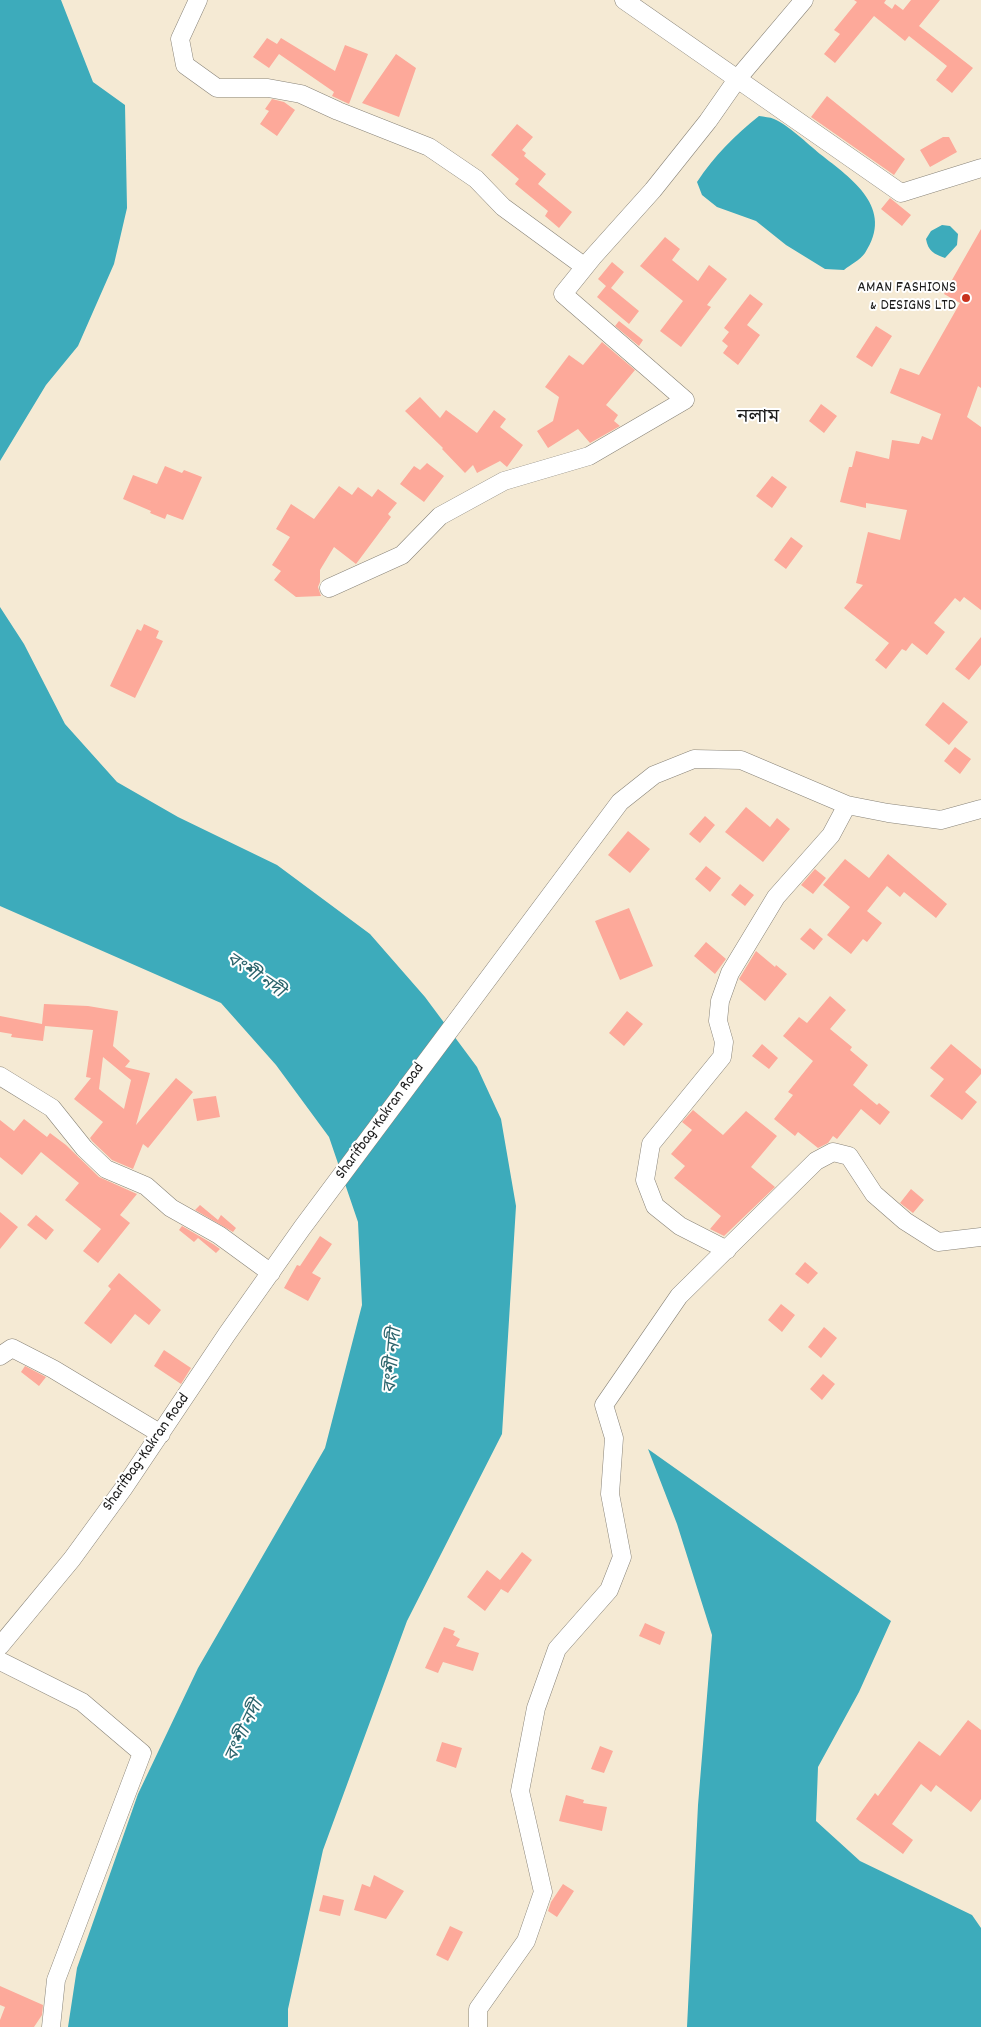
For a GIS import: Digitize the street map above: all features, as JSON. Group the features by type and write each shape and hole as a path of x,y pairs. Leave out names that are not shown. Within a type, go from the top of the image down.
{"street":[{"path":"198,0 180,39 185,65 217,88 268,88 301,94 338,111 429,147 476,178 503,206 585,267"},
{"path":"624,0 901,193 981,168"},
{"path":"330,588 402,555 440,516 504,481 589,456 685,400 563,294 653,190 696,137 738,78 804,0"},
{"name":"Sharifbag-Kakran Road","path":"0,1646 72,1559 161,1434 227,1334 302,1228 620,802 654,775 694,759 741,760 847,805 888,813 941,820 981,809"},
{"path":"727,1250 680,1226 654,1206 645,1180 652,1144 722,1057 724,1042 718,1021 720,1001 730,973 776,897 831,835 847,805"},
{"path":"0,1076 52,1108 84,1148 106,1169 146,1186 171,1208 219,1235 271,1274"},
{"path":"478,2027 478,2009 526,1941 543,1892 520,1791 536,1708 557,1649 609,1590 622,1557 610,1494 614,1438 604,1405 680,1296 816,1161 833,1152 849,1156 874,1194 905,1221 938,1242 981,1237"},
{"path":"0,1356 12,1348 53,1369 161,1434"},
{"path":"0,1661 82,1702 142,1753 56,1980 51,2027"}],"water":[{"path":"0,0 61,0 93,82 125,105 127,208 114,264 78,346 46,385 0,461"},
{"path":"759,116 774,119 792,130 845,174 866,196 872,208 875,222 873,237 863,256 844,270 825,269 786,245 756,221 717,207 702,195 697,182 710,163 725,146"},
{"path":"942,225 950,226 958,234 957,245 945,258 932,252 926,239 931,231"},
{"name":"বংশী নদী","path":"0,607 24,644 65,724 117,782 178,817 277,865 370,934 425,997 477,1067 501,1119 516,1206 502,1434 407,1621 323,1850 288,2009 288,2027 68,2027 77,1968 138,1794 198,1668 325,1448 362,1305 358,1222 329,1137 276,1065 221,1003 0,906"},
{"path":"648,1449 891,1621 859,1692 818,1767 816,1821 860,1861 972,1915 981,1928 981,2027 687,2027 698,1805 712,1635 677,1524"}],"building":[{"path":"854,0 886,0 884,3 892,9 895,4 903,10 911,0 940,0 919,26 973,68 952,93 936,80 947,66 909,36 905,41 874,16 835,63 824,54 840,34 834,30 857,2"},
{"path":"267,38 277,44 281,38 335,71 345,45 368,54 349,104 332,96 334,92 279,54 269,68 253,57"},
{"path":"396,54 416,68 399,117 362,103"},
{"path":"827,96 905,159 894,175 811,117"},
{"path":"272,99 284,102 295,110 277,136 260,124 269,111 265,109"},
{"path":"517,124 533,137 522,150 526,153 524,156 546,174 538,184 572,212 559,228 545,216 548,211 515,184 519,179 491,155"},
{"path":"943,137 949,137 957,152 930,167 920,150"},
{"path":"890,198 911,215 902,226 881,209"},
{"path":"981,229 981,388 978,386 967,417 981,427 981,610 964,597 960,602 955,598 934,623 945,632 927,655 912,643 906,651 902,649 886,669 875,660 889,643 844,608 863,585 856,583 868,532 900,540 907,510 866,503 866,508 840,502 849,467 852,467 856,451 889,459 892,440 919,444 922,436 932,440 941,414 890,393 900,368 919,375 960,303 944,294"},
{"path":"665,237 680,249 672,260 698,281 709,265 727,279 707,305 711,307 681,347 660,331 683,301 640,266"},
{"path":"612,262 624,272 611,288 639,311 629,324 597,297 606,286 598,279"},
{"path":"750,294 763,304 747,325 760,335 738,365 723,353 728,346 722,341 729,332 724,328"},
{"path":"619,321 643,340 639,346 615,326"},
{"path":"876,326 892,336 872,367 856,357"},
{"path":"602,342 635,370 606,405 618,415 614,421 620,426 590,443 578,429 548,448 537,431 553,421 559,397 545,387 569,355 583,365"},
{"path":"420,397 440,418 446,410 477,433 494,410 506,419 500,427 523,445 507,467 500,461 477,473 473,465 465,473 443,448 405,411"},
{"path":"821,404 837,416 824,433 809,421"},
{"path":"427,463 444,476 424,502 400,484 414,466 420,470"},
{"path":"165,466 182,473 184,470 202,477 183,520 167,514 165,519 123,499 133,475 157,484"},
{"path":"772,476 787,487 772,508 756,496"},
{"path":"339,486 352,495 358,487 372,497 378,489 397,503 388,514 391,517 356,564 334,547 320,570 318,587 321,596 296,597 274,580 281,571 272,565 290,537 276,529 291,504 314,519"},
{"path":"791,537 803,546 786,569 774,560"},
{"path":"144,624 159,631 156,638 163,641 135,698 110,686 137,629 141,631"},
{"path":"981,637 981,665 969,680 955,669"},
{"path":"943,702 968,722 949,745 925,725"},
{"path":"955,747 971,759 960,774 944,761"},
{"path":"746,807 770,827 777,818 790,829 763,862 725,832"},
{"path":"705,816 715,825 700,843 689,834"},
{"path":"628,831 650,849 630,873 608,855"},
{"path":"888,854 947,904 936,918 904,892 900,897 887,886 867,911 882,923 867,942 863,939 851,954 827,935 850,907 823,885 845,859 869,878"},
{"path":"706,866 721,878 710,892 695,879"},
{"path":"815,869 826,878 813,894 801,885"},
{"path":"740,884 754,895 745,906 731,895"},
{"path":"629,908 653,966 620,980 595,921"},
{"path":"810,928 823,939 814,950 800,939"},
{"path":"706,942 726,959 715,974 694,956"},
{"path":"756,951 775,967 776,965 787,974 765,1001 739,979"},
{"path":"830,996 846,1010 830,1029 852,1047 850,1050 868,1065 853,1085 877,1105 879,1103 890,1112 880,1125 861,1109 837,1139 833,1136 828,1143 818,1148 798,1132 795,1136 774,1119 793,1095 788,1092 813,1061 783,1036 799,1017 807,1023"},
{"path":"44,1004 88,1006 118,1011 113,1046 130,1061 125,1067 150,1073 136,1125 176,1078 193,1092 148,1148 143,1144 133,1169 112,1160 92,1141 90,1138 103,1122 74,1099 91,1078 86,1077 93,1030 45,1026 43,1041 11,1037 12,1034 0,1032 0,1016 42,1024","holes":["103,1057 131,1080 124,1109 99,1089"]},
{"path":"627,1011 643,1024 624,1046 609,1033"},
{"path":"762,1044 778,1058 769,1069 752,1056"},
{"path":"951,1044 981,1069 981,1074 965,1092 977,1102 962,1120 930,1096 944,1079 930,1068"},
{"path":"216,1096 220,1117 197,1121 193,1099"},
{"path":"693,1110 723,1135 746,1111 777,1136 751,1167 775,1187 724,1236 710,1229 721,1216 674,1178 685,1166 671,1154 692,1130 682,1122"},
{"path":"24,1119 47,1137 50,1133 66,1145 99,1177 137,1194 120,1215 130,1223 98,1263 83,1251 101,1229 65,1200 79,1183 41,1152 22,1175 0,1157 0,1120 14,1131"},
{"path":"911,1189 924,1200 913,1213 900,1203"},
{"path":"200,1205 218,1220 221,1215 236,1228 233,1232 195,1210"},
{"path":"0,1212 18,1227 0,1249"},
{"path":"36,1215 54,1230 46,1240 27,1225"},
{"path":"182,1226 220,1249 216,1253 198,1238 194,1242 179,1230"},
{"path":"320,1236 332,1244 312,1273 321,1278 308,1301 284,1288 297,1265 300,1266"},
{"path":"805,1262 818,1273 808,1284 795,1274"},
{"path":"119,1273 161,1310 149,1325 135,1314 111,1344 84,1323 111,1289 108,1286"},
{"path":"781,1304 795,1315 782,1332 768,1320"},
{"path":"824,1327 837,1338 821,1358 808,1347"},
{"path":"164,1350 191,1368 181,1384 154,1366"},
{"path":"25,1366 46,1377 39,1386 21,1372"},
{"path":"823,1374 835,1384 822,1400 810,1389"},
{"path":"522,1552 532,1560 508,1593 501,1589 485,1611 467,1597 487,1570 500,1580"},
{"path":"645,1623 665,1632 660,1645 639,1636"},
{"path":"444,1627 455,1631 453,1635 460,1639 456,1646 479,1653 473,1671 443,1662 438,1673 425,1668"},
{"path":"968,1720 981,1730 981,1799 971,1812 936,1785 931,1792 921,1784 892,1824 913,1840 903,1854 856,1819 875,1793 878,1796 919,1741 940,1756"},
{"path":"442,1742 462,1748 456,1768 436,1761"},
{"path":"600,1746 613,1751 604,1773 591,1769"},
{"path":"566,1795 584,1800 583,1803 607,1807 602,1831 559,1821"},
{"path":"374,1875 404,1891 386,1919 354,1910 362,1884 370,1887"},
{"path":"563,1884 574,1891 557,1917 548,1911 551,1902"},
{"path":"323,1895 344,1900 340,1916 319,1911"},
{"path":"450,1926 463,1932 448,1961 436,1955"},
{"path":"0,1986 43,2005 42,2015 34,2027 0,2027 0,2020 5,2007 0,2005"}],"place":[{"name":"AMAN FASHIONS & DESIGNS LTD","path":"966,298"}],"district":[{"name":"নলাম","path":"758,419"}]}
